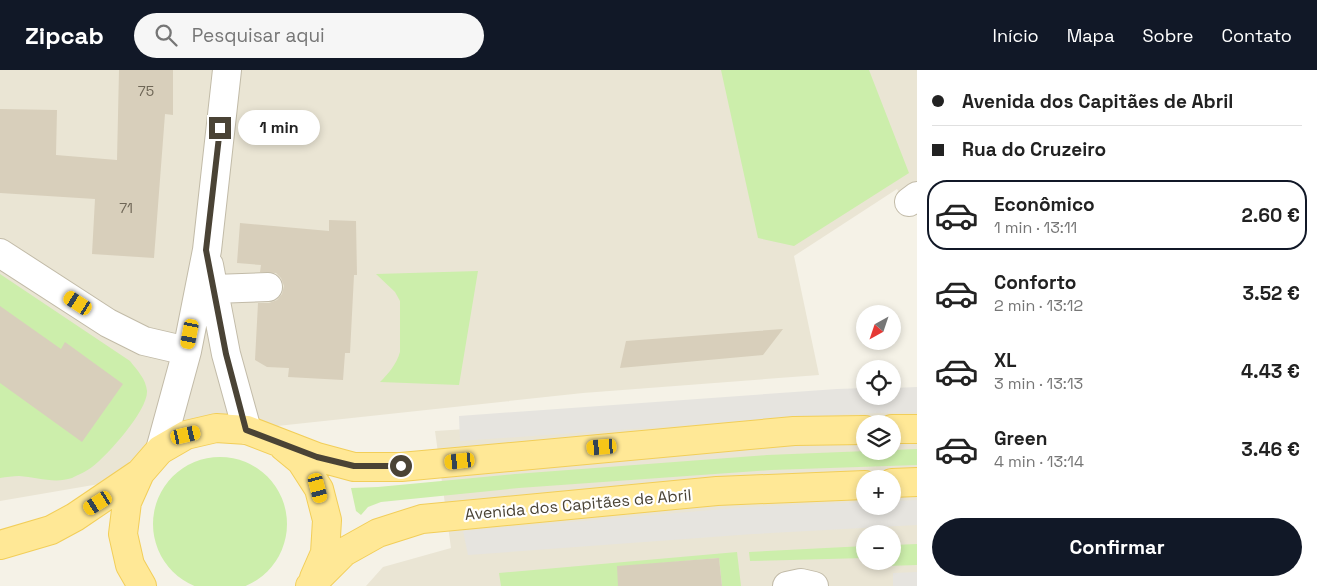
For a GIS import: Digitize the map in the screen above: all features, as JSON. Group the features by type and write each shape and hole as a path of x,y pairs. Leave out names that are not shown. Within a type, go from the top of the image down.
{"main road":[{"name":"Avenida dos Capitães de Abril","path":"0,546 51,530 98,503 140,473 160,450 186,435 216,428 246,430 317,457 354,466 401,466 785,431 856,430"},
{"path":"901,429 917,429"},
{"name":"Avenida dos Capitães de Abril","path":"275,440 301,461 318,488 327,520 325,553 311,585"},
{"name":"Avenida dos Capitães de Abril","path":"140,473 127,502 124,534 130,565 142,586"},
{"path":"901,483 917,482"},
{"name":"Avenida dos Capitães de Abril","path":"311,585 344,552 378,533 422,519 717,491 856,484"}],"street":[{"path":"160,450 187,351 206,250 227,70"},
{"path":"206,250 226,354 246,430"},
{"path":"0,253 108,323 144,341 187,351"},
{"path":"214,289 268,287"},
{"path":"787,586 801,583 814,586"}],"shaded area":[{"path":"0,70 917,70 917,211 913,213 897,189 794,256 819,375 583,393 204,434 105,483 0,501"},
{"path":"917,387 917,412 846,414 460,441 459,416 856,388 856,405 901,405 901,388"},
{"path":"917,400 917,586 366,586 383,567 451,548 435,431 856,404 901,405 901,401"},
{"path":"917,500 917,525 856,525 856,528 468,555 463,531 747,507 856,502 856,515 901,515 901,501"},
{"path":"917,572 917,586 893,586 893,573"}],"green space":[{"path":"721,70 869,70 909,173 794,246 758,238"},
{"path":"478,271 459,385 380,382 392,368 400,352 400,301 395,292 376,274"},
{"path":"0,274 130,361 145,383 146,399 126,432 99,461 88,470 72,478 46,480 19,476 0,478"},
{"path":"917,449 917,465 771,470 519,488 381,502 368,507 361,515 356,511 351,488 767,455 856,451 856,460 901,460 901,450"},
{"path":"220,457 245,463 267,477 275,487 285,511 287,524 285,537 275,561 257,579 239,587 201,587 183,579 165,561 155,537 153,524 159,499 173,477 195,463"},
{"path":"917,544 917,565 901,566 901,545"},
{"path":"856,546 856,558 750,561 749,552"},
{"path":"737,552 741,586 722,586 719,558 627,566 629,586 501,586 499,573"}],"building":[{"path":"119,70 173,70 173,115 165,114 154,258 92,254 95,199 0,193 0,109 57,110 56,155 117,160"},
{"path":"329,220 356,221 357,275 354,275 350,353 345,353 343,380 288,377 289,368 267,367 255,360 258,303 269,303 277,300 282,294 284,286 281,278 276,273 260,272 261,265 237,263 240,223 329,231"},
{"path":"0,306 61,349 65,342 123,384 82,442 0,383"},
{"path":"783,329 763,355 620,368 626,341"},
{"path":"719,558 722,586 618,586 617,566"}],"route":[{"path":"220,128 206,250 226,354 246,430 317,457 354,466 401,466"}]}
